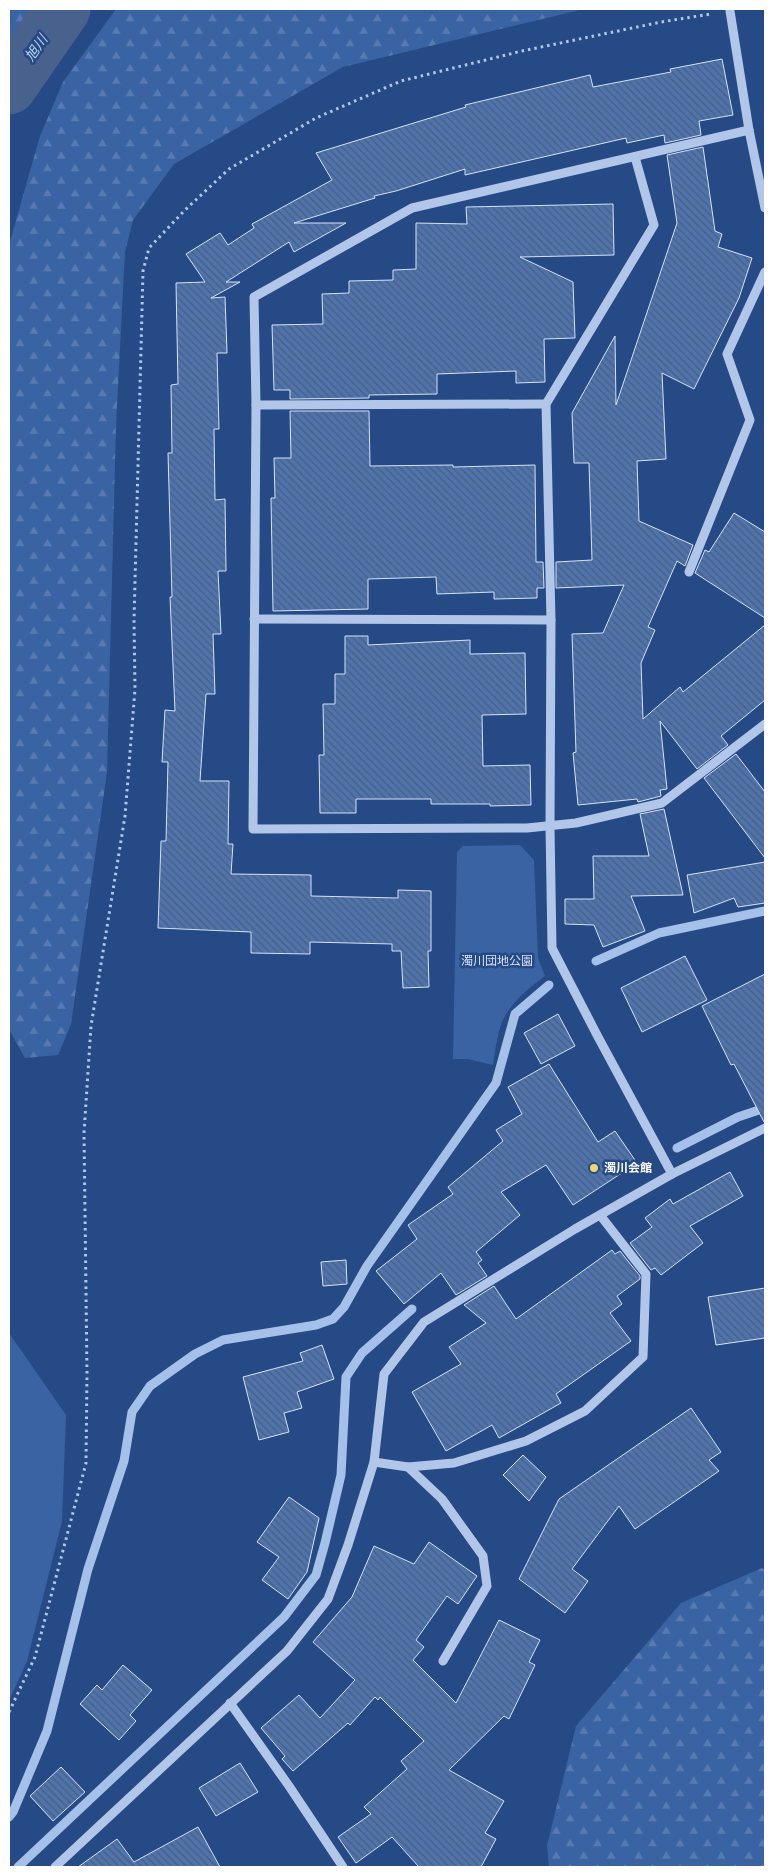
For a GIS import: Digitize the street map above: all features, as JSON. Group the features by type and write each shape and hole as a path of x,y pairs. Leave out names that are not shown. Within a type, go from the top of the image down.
{"street":[{"path":"730,11 749,130 765,208"},
{"path":"749,130 412,208 254,297 256,405 253,830 527,828 576,823 662,803 765,724"},
{"path":"635,157 654,225 546,404 551,620 550,827 552,948 596,1035 672,1174"},
{"path":"689,572 750,420 727,354 765,272"},
{"path":"256,405 546,404"},
{"path":"254,618 551,620"},
{"path":"55,1867 287,1650 328,1598 348,1545 374,1462 384,1374 424,1322 600,1215 672,1174 765,1128"},
{"path":"374,1462 408,1467 454,1463 526,1441 585,1411 643,1357 646,1274 600,1215"},
{"path":"408,1467 442,1499 483,1556 487,1586 443,1661"},
{"path":"230,1703 343,1867"}],"path":[{"path":"9,1712 35,1657 86,1463 87,1373 84,1133 91,1026 125,816 135,689 134,620 143,271 149,248 229,168 316,118 401,81 522,50 661,22 730,11"}],"green space":[{"path":"9,9 32,9 18,27 9,47"},
{"path":"116,9 584,9 343,67 174,164 133,220 125,252 116,425 107,772 71,1024 58,1055 25,1058 9,1029 9,245 40,136 63,82"},
{"name":"濁川団地公園","path":"520,845 534,860 538,958 545,976 520,996 510,1008 499,1032 493,1065 468,1059 453,1059 457,852 463,846"},
{"path":"9,1333 66,1415 62,1521 27,1661 9,1701"},
{"path":"762,1568 765,1570 765,1867 549,1867 547,1846 576,1726 681,1603"}],"building":[{"path":"722,59 733,115 699,121 701,135 665,143 664,135 627,143 626,138 465,175 465,169 374,196 375,198 294,223 346,223 294,252 289,242 226,282 240,282 211,298 225,297 227,353 217,353 219,429 214,429 215,500 225,499 226,571 218,571 221,634 213,634 215,694 206,694 200,781 229,781 228,844 233,844 231,874 311,875 311,896 398,898 398,890 431,891 431,951 428,951 429,987 403,988 401,951 392,951 392,944 310,942 310,954 251,953 251,932 158,928 161,841 166,841 168,762 162,762 165,710 175,711 170,597 172,597 168,453 172,453 171,385 178,384 176,283 205,282 186,254 220,233 228,245 254,228 252,224 332,180 316,153 466,107 465,105 590,75 593,87 671,72 670,69"},
{"path":"703,147 715,231 722,234 718,247 752,258 739,298 694,389 662,373 666,459 637,461 639,521 693,545 685,566 677,561 648,627 655,630 641,663 643,719 680,687 683,692 765,625 765,700 721,736 728,745 697,769 660,721 667,789 660,790 661,796 638,802 637,799 578,805 573,753 576,752 572,634 603,633 624,585 556,588 556,562 592,560 589,463 574,463 572,413 615,336 616,405 677,223 667,155"},
{"path":"613,204 614,255 520,257 573,282 575,338 544,339 545,382 516,383 516,371 437,374 437,394 369,395 369,398 290,399 290,390 274,390 272,325 323,324 322,294 349,293 349,281 393,280 393,270 416,269 416,223 467,224 466,207"},
{"path":"290,411 369,411 370,466 453,465 453,467 535,465 536,562 543,562 544,588 537,588 537,598 494,599 494,592 437,594 436,577 368,579 368,609 273,611 271,498 275,498 274,458 291,458"},
{"path":"734,513 765,532 765,618 695,573 705,550 709,552"},
{"path":"345,636 368,636 368,645 470,640 470,654 525,653 526,714 482,715 483,766 530,765 531,805 431,804 431,799 356,799 356,813 320,813 319,755 324,755 323,704 335,704 335,674 345,674"},
{"path":"736,754 765,792 765,858 704,778"},
{"path":"664,809 683,895 631,896 645,931 603,947 594,925 565,924 565,899 594,899 593,856 649,856 640,814"},
{"path":"765,862 765,903 738,907 734,898 694,913 687,875"},
{"path":"685,956 707,1000 642,1032 621,988"},
{"path":"765,974 764,1122 734,1064 731,1065 702,1006"},
{"path":"558,1014 575,1046 541,1064 524,1033"},
{"path":"549,1064 598,1142 615,1131 637,1163 573,1205 546,1165 501,1192 520,1215 476,1252 482,1260 478,1263 487,1276 456,1295 441,1273 404,1304 376,1271 417,1239 408,1225 453,1194 448,1187 503,1141 496,1130 522,1114 508,1087"},
{"path":"730,1172 743,1196 690,1226 703,1243 661,1275 655,1268 651,1270 630,1243 652,1227 645,1218 670,1199 673,1204"},
{"path":"612,1250 615,1254 620,1251 640,1276 640,1279 617,1296 622,1304 610,1313 631,1341 556,1394 561,1403 499,1438 492,1425 446,1451 412,1392 461,1364 449,1347 486,1323 464,1305 494,1286 516,1319"},
{"path":"346,1260 347,1284 323,1286 321,1262"},
{"path":"765,1288 765,1338 716,1345 708,1297"},
{"path":"322,1345 334,1379 297,1392 302,1408 284,1413 289,1432 259,1440 243,1377 303,1361 300,1353"},
{"path":"691,1408 721,1452 709,1460 719,1471 635,1529 619,1506 572,1569 588,1581 565,1613 519,1579 559,1499"},
{"path":"523,1455 546,1477 529,1501 503,1475"},
{"path":"289,1497 319,1518 307,1572 288,1599 262,1580 279,1557 257,1542"},
{"path":"429,1542 477,1576 458,1604 447,1596 416,1640 424,1647 413,1660 456,1703 499,1620 540,1640 529,1662 535,1665 509,1719 504,1716 449,1770 504,1801 485,1833 496,1839 481,1867 419,1867 392,1837 356,1863 338,1837 371,1814 364,1807 407,1769 401,1761 424,1741 380,1697 378,1700 375,1697 350,1725 348,1723 293,1771 282,1759 285,1756 261,1728 299,1695 320,1718 355,1680 313,1642 352,1597 374,1546 414,1564"},
{"path":"123,1665 152,1690 130,1715 136,1721 119,1740 80,1704 97,1685 102,1690"},
{"path":"240,1763 258,1792 216,1816 199,1788"},
{"path":"61,1767 85,1792 53,1821 30,1796"},
{"path":"198,1827 220,1867 78,1867 117,1839 134,1862"}],"waterway":[{"name":"旭川","path":"9,87 63,9"},
{"path":"596,961 659,933 765,911"},
{"path":"9,1817 13,1812 47,1731 88,1569 124,1461 132,1412 150,1386 195,1354 223,1340 316,1325 333,1319 344,1307 367,1266 496,1083 515,1014 549,985"},
{"path":"677,1148 738,1117 765,1108"},
{"path":"18,1867 284,1617 316,1575 341,1475 346,1377 362,1353 412,1309"}],"place":[{"name":"濁川会館","path":"594,1168"}]}
